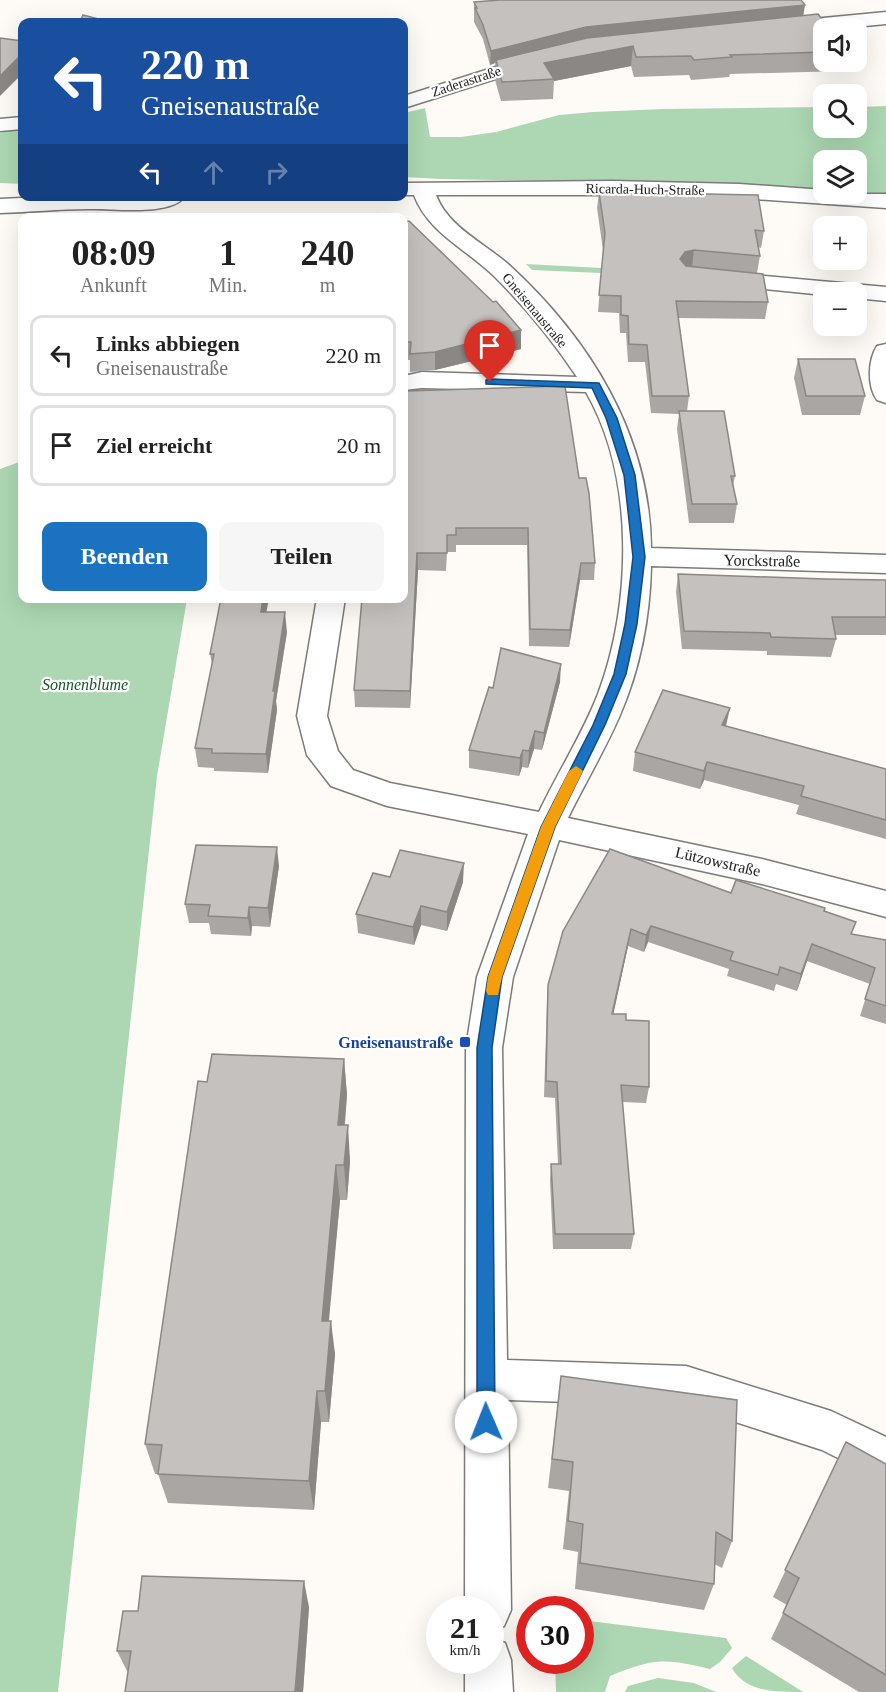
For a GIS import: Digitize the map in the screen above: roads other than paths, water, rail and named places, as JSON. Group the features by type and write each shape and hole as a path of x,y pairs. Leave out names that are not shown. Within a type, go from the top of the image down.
{"street":[{"path":"759,30 886,18"},
{"name":"Zaderastraße","path":"408,101 513,66 556,55"},
{"path":"0,125 18,123"},
{"name":"Ricarda-Huch-Straße","path":"413,189 612,188 739,191 886,201"},
{"path":"0,189 18,189"},
{"name":"Gneisenaustraße","path":"413,189 442,222 499,268 524,294 596,385 612,418 629,475 639,557 631,624 620,674 599,725 548,827 495,977 484,1048 488,1596"},
{"path":"0,206 93,202 136,204 163,201"},
{"path":"703,277 886,294"},
{"path":"886,351 882,380 886,395"},
{"path":"408,382 422,380 596,385"},
{"name":"Yorckstraße","path":"639,557 886,564"},
{"path":"330,603 312,716 323,755 342,778 387,794 548,827"},
{"name":"Lützowstraße","path":"548,827 684,853 816,883 886,904"},
{"path":"485,1379 686,1386 831,1432 886,1460"},
{"path":"489,1674 489,1692"}],"place":[{"name":"Gneisenaustraße","path":"465,1042"}],"park label":[{"name":"Sonnenblume","path":"85,684"}]}
